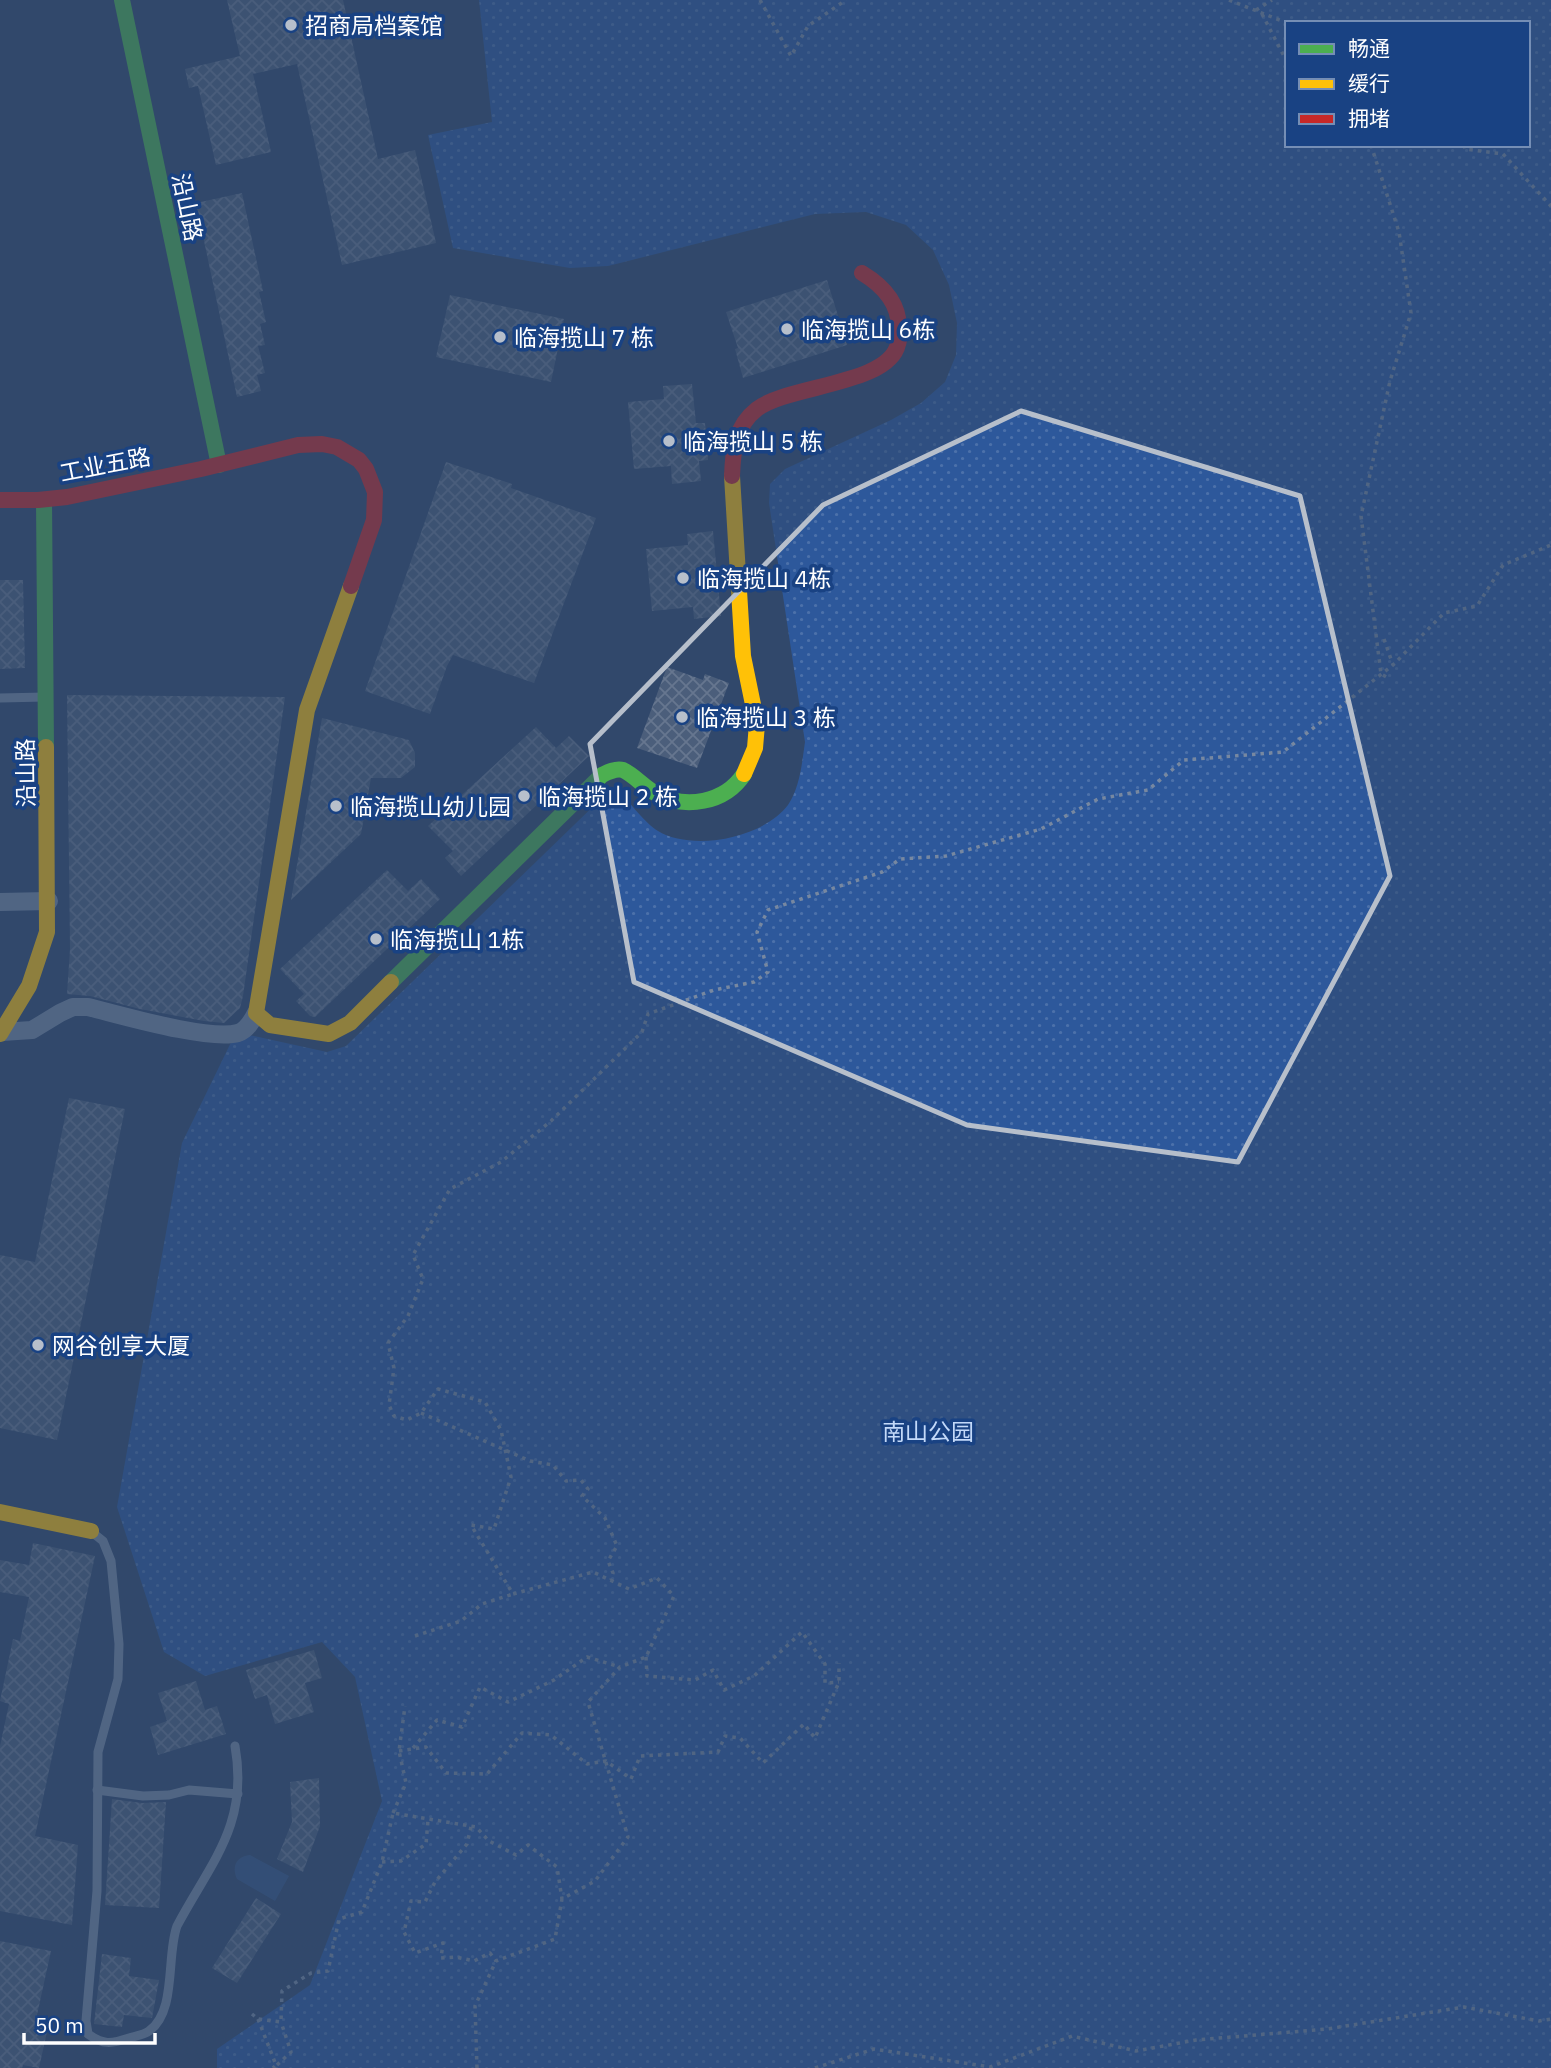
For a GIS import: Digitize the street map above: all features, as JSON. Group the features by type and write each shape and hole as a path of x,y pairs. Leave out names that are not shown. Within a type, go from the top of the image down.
{"street":[{"name":"沿山路","path":"121,0 219,465"},
{"path":"1,1033 32,1030 73,1007 88,1007 217,1035 240,1032 250,1025 256,1013 270,1025 329,1034 340,1030 602,775 623,769 664,800 685,803 719,798 737,785 746,771 757,733 756,712 743,653 732,478 736,438 742,424 756,409 771,399 868,374 885,366 895,356 900,340 896,309 889,292 878,281 862,273"},
{"name":"工业五路","path":"0,500 44,500 219,465 293,446 319,443 340,447 357,457 368,470 375,486 377,504 307,710 256,1013"},
{"name":"沿山路","path":"1,1033 31,985 41,960 47,932 49,901 44,500"},
{"path":"0,902 49,901"},
{"path":"0,1512 91,1531"}],"lane":[{"path":"0,698 47,697"},
{"path":"91,1531 103,1541 111,1561 119,1644 118,1679 98,1752 97,1891 86,2021 88,2034 99,2042 112,2043 148,2032 164,2013 172,1940 177,1926 225,1842 234,1818 238,1794 238,1766 234,1746"},
{"path":"97,1790 143,1797 189,1790 238,1794"}],"path":[{"path":"760,0 791,56 808,26 846,0"},
{"path":"1229,0 1285,22"},
{"path":"1255,10 1272,0"},
{"path":"1262,14 1285,58"},
{"path":"1372,147 1399,232 1411,313 1390,381 1361,516 1381,674"},
{"path":"1464,147 1503,154 1551,206"},
{"path":"513,1594 471,1525 494,1529 511,1477 501,1430 485,1402 438,1389 421,1413 407,1420 394,1416 389,1405 394,1368 388,1343 408,1316 423,1279 413,1255 450,1189 501,1162 551,1121 642,1032 648,1014 715,990 754,982 768,972 757,932 768,910 882,872 900,859 946,856 1041,829 1098,799 1148,790 1184,760 1283,752 1393,665 1444,613 1477,606 1503,565 1551,545"},
{"path":"1384,639 1393,665"},
{"path":"1381,674 1388,678"},
{"path":"421,1413 530,1461 553,1465 566,1481 581,1480 588,1489 582,1496 605,1518 617,1546 608,1561 613,1573 611,1581"},
{"path":"415,1636 461,1621 482,1604 593,1572 629,1589 657,1578 674,1596 646,1657 647,1676 695,1680 713,1670 724,1690 754,1676 802,1632 825,1664 824,1683 839,1682"},
{"path":"412,1749 437,1720 463,1727 480,1687 508,1702 554,1680 587,1657 620,1667"},
{"path":"562,1899 596,1881 628,1837 589,1702 620,1667 646,1657"},
{"path":"399,1751 426,1747 446,1773 487,1774 522,1733 551,1735 587,1764 606,1761 631,1779 640,1756 718,1752 725,1736 740,1738 763,1763 804,1724 815,1738 839,1682 838,1663"},
{"path":"252,2014 258,2019 275,2066 291,2052 281,2022 282,1991 311,1973 328,1971 339,1919 362,1912 382,1862 393,1813 406,1783 399,1751 405,1706"},
{"path":"393,1813 476,1828 489,1841 516,1855 527,1845 557,1867 562,1899 555,1939 496,1961 475,2006 477,2068"},
{"path":"382,1862 401,1861 426,1843 428,1820"},
{"path":"471,1827 467,1844 435,1882 425,1902 411,1901 404,1932 415,1953 443,1943 440,1958 456,1957 474,1961 490,1953 496,1961"},
{"path":"815,2068 874,2049 990,2068 1072,2036 1136,2052 1196,2040 1327,2029 1464,2007 1539,2021 1551,2019"},
{"path":"258,2019 281,2022"}],"highlighted area":[{"path":"1021,411 1300,496 1390,876 1238,1162 967,1125 634,982 590,744 823,505"}],"green space":[{"name":"南山公园","path":"479,0 1551,0 1551,2068 217,2068 217,2049 310,1985 382,1801 355,1677 322,1642 205,1676 164,1652 117,1507 182,1143 238,1028 240,1033 327,1052 346,1046 607,793 620,792 658,831 690,840 708,841 745,833 762,826 788,805 798,783 805,742 769,503 770,484 785,469 891,420 921,403 945,382 956,355 957,323 949,285 933,250 906,225 866,212 815,214 608,266 570,268 453,248 428,135 492,122"}],"shaded area":[{"path":"250,1855 289,1876 275,1901 237,1879 236,1862"}],"building":[{"path":"227,0 343,0 378,159 415,150 436,243 342,265 297,64 253,74 271,152 216,165 198,86 189,88 185,69 240,56"},
{"path":"242,193 263,291 259,292 266,322 260,324 265,345 258,346 265,373 257,375 261,391 237,397 196,203"},
{"name":"临海揽山 6栋","path":"827,280 847,345 743,378 735,349 738,348 726,312"},
{"name":"临海揽山 7 栋","path":"450,295 564,319 551,382 436,357"},
{"name":"临海揽山 5 栋","path":"692,384 696,423 705,423 708,460 699,461 701,481 672,484 671,466 634,469 628,402 664,399 663,386"},
{"path":"446,462 512,484 511,488 596,518 534,683 453,655 430,714 365,691"},
{"name":"临海揽山 4栋","path":"713,531 721,616 694,619 693,607 652,611 646,549 688,545 687,534"},
{"path":"0,580 23,580 25,668 0,669"},
{"name":"临海揽山 3 栋","path":"667,667 703,680 705,674 729,683 697,768 637,748"},
{"path":"67,695 285,697 243,996 240,1008 224,1023 140,1009 90,996 67,994 70,949"},
{"name":"临海揽山幼儿园","path":"322,718 409,740 415,753 415,767 401,778 371,778 361,834 291,900"},
{"name":"临海揽山 2 栋","path":"536,727 556,748 569,736 589,756 461,876 445,858 453,851 428,826"},
{"name":"临海揽山 1栋","path":"387,870 408,891 421,879 440,899 315,1017 310,1016 296,1001 304,994 280,969"},
{"name":"网谷创享大厦","path":"69,1098 125,1109 57,1440 0,1428 0,1255 35,1262"},
{"path":"33,1543 95,1556 35,1836 78,1845 72,1925 0,1911 0,1746 9,1704 0,1701 13,1639 20,1641 29,1597 0,1592 0,1560 29,1565"},
{"path":"314,1650 322,1678 305,1683 314,1712 275,1724 267,1695 255,1699 246,1670"},
{"path":"196,1681 205,1710 217,1706 226,1734 158,1755 150,1727 167,1721 158,1693"},
{"path":"319,1778 320,1826 303,1872 277,1859 292,1822 290,1782"},
{"path":"112,1799 142,1803 166,1802 159,1908 105,1905"},
{"path":"256,1898 281,1914 237,1983 212,1968"},
{"path":"0,1941 51,1951 35,2024 48,2027 39,2068 23,2065 22,2068 0,2068"},
{"path":"102,1954 131,1958 129,1976 159,1980 152,2018 124,2015 122,2027 94,2024"}],"traffic: fast":[{"path":"122,0 219,465"},
{"path":"44,500 46,747"},
{"path":"391,982 602,775 623,770 655,793 691,802 704,801 726,792 744,774"}],"traffic: slow":[{"path":"732,476 743,656 757,724 755,748 744,774"},
{"path":"351,586 307,710 256,1013 270,1025 329,1034 350,1023 391,982"},
{"path":"0,1034 29,986 47,932 46,747"},
{"path":"0,1512 91,1531"}],"traffic: jam":[{"path":"732,476 737,439 744,423 757,409 791,394 858,376 891,358 899,340 896,311 882,289 862,273"},
{"path":"0,500 67,497 201,469 298,445 322,444 337,447 359,460 366,469 375,492 374,520 351,586"}],"place":[{"name":"招商局档案馆","path":"291,25"},
{"name":"临海揽山 6栋","path":"787,329"},
{"name":"临海揽山 7 栋","path":"500,337"},
{"name":"临海揽山 5 栋","path":"669,441"},
{"name":"临海揽山 4栋","path":"683,578"},
{"name":"临海揽山 3 栋","path":"682,717"},
{"name":"临海揽山 2 栋","path":"524,796"},
{"name":"临海揽山幼儿园","path":"336,806"},
{"name":"临海揽山 1栋","path":"376,939"},
{"name":"网谷创享大厦","path":"38,1345"}]}
